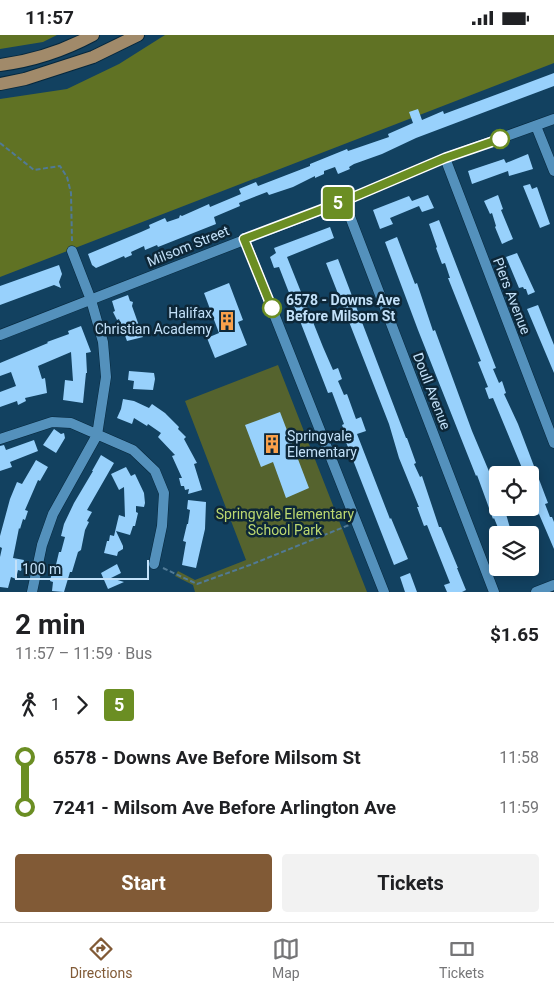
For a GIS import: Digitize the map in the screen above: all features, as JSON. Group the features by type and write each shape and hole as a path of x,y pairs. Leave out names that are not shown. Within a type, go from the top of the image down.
{"main road":[{"path":"0,65 34,58 73,46 93,35"},
{"path":"0,84 25,79 93,57 138,35"}],"street":[{"name":"Milsom Street","path":"0,335 344,201 445,158 554,119"},
{"path":"536,126 554,171"},
{"name":"Piers Avenue","path":"445,158 554,443"},
{"name":"Doull Avenue","path":"344,201 494,592"},
{"path":"244,239 384,592"},
{"path":"32,592 42,545 53,514 97,435 106,377 103,341 91,300 72,251"},
{"path":"0,439 52,422 71,423 133,450 155,471 164,493 164,509 154,564"},
{"path":"536,592 554,585"}],"path":[{"path":"0,143 34,171 60,167 67,177 71,193 72,251"},
{"path":"154,564 197,583 250,565 355,522"}],"green space":[{"path":"0,35 57,35 43,42 0,49"},
{"path":"165,35 554,35 554,63 0,277 0,99 67,89 119,64"},
{"name":"Springvale Elementary School Park","path":"278,365 367,592 195,592 193,585 175,576 178,571 195,580 246,560 185,401"}],"building":[{"path":"554,73 554,86 416,138 382,154 354,164 349,167 350,169 338,174 335,167 324,171 324,174 315,178 315,176 293,187 269,195 267,192 239,203 240,206 214,217 216,224 158,247 157,245 145,250 144,246 131,252 132,255 125,258 124,256 96,268 92,265 88,254 150,228 149,225 165,218 167,222 209,204 210,207 241,194 239,189 256,182 258,186 347,149 348,151 389,137 388,134 413,123 409,112 418,109 422,120 443,111 444,114"},
{"path":"528,154 533,169 509,176 508,171 472,184 468,171 504,159 506,163"},
{"path":"530,184 532,189 537,187 550,224 540,228 523,186"},
{"path":"428,195 434,208 422,212 419,206 390,218 393,224 380,229 373,210 409,196 412,201"},
{"path":"498,195 503,209 501,210 513,239 502,244 492,213 490,214 484,201"},
{"path":"439,220 496,368 493,369 499,383 502,381 506,393 504,394 534,466 521,466 493,398 489,399 485,388 488,387 478,362 481,361 448,278 450,278 445,263 442,264 429,224"},
{"path":"330,227 334,238 287,257 333,370 338,368 342,379 338,381 344,395 347,394 356,419 361,417 366,431 357,434 390,519 408,559 394,565 344,437 346,436 342,425 344,424 332,392 328,393 279,267 274,268 270,257 276,253 274,248"},
{"path":"397,237 415,284 417,283 433,331 435,330 489,471 489,508 418,330 385,242"},
{"path":"517,253 535,292 528,295 526,289 523,287 519,288 506,257"},
{"path":"338,259 407,438 416,463 414,464 420,477 422,476 439,527 441,527 458,568 466,590 462,592 447,592 444,585 450,583 427,525 424,526 417,507 419,507 399,458 389,424 326,263"},
{"path":"59,265 62,274 59,282 61,288 54,285 0,305 0,286"},
{"name":"Halifax Christian Academy","path":"229,283 243,320 238,322 247,345 215,358 207,338 219,333 204,293"},
{"path":"128,295 130,301 133,302 132,306 143,337 127,341 119,319 117,320 113,312 115,311 112,301"},
{"path":"538,305 554,345 554,373 527,309"},
{"path":"81,326 91,352 86,353 87,373 83,403 63,400 65,380 73,381 71,352 38,366 42,379 45,378 47,393 25,398 26,401 18,405 17,401 0,407 0,392 16,386 11,372 0,376 0,363 69,334 68,331"},
{"path":"129,371 154,373 153,390 133,389 134,381 128,380"},
{"path":"123,399 134,401 149,408 152,404 165,413 179,427 178,429 186,437 184,439 197,463 194,464 202,490 188,494 189,489 185,490 184,486 181,486 179,478 182,478 172,456 175,455 158,437 161,433 148,424 147,426 134,418 132,424 117,418"},
{"name":"Springvale Elementary","path":"280,412 309,488 286,498 273,462 261,467 245,425"},
{"path":"54,429 61,434 64,433 65,438 56,453 43,445"},
{"path":"34,440 38,451 10,462 12,467 0,471 0,446 4,445 6,450"},
{"path":"101,455 114,463 87,510 92,512 87,521 89,522 85,530 81,550 78,552 64,592 52,591 53,582 50,581 65,537 61,536 64,524"},
{"path":"36,460 48,467 40,481 38,480 25,510 28,511 25,520 23,519 19,528 13,558 24,560 21,571 18,570 16,579 11,577 8,588 0,587 0,557 2,548 0,547 0,536 10,499 17,482 22,484"},
{"path":"126,467 131,476 135,474 144,493 145,503 144,507 136,506 136,512 138,513 135,526 133,526 130,535 116,531 123,546 123,549 118,552 117,556 104,553 110,535 114,536 119,515 125,517 124,487 119,490 111,474"},
{"path":"539,479 548,503 545,504 554,522 554,549 539,514"},
{"path":"188,500 206,502 205,529 196,568 182,565 186,542 183,541 190,510 187,509"},
{"path":"492,516 507,516 509,526 497,526"},
{"path":"117,564 121,573 111,578 124,582 108,589 101,573"},
{"path":"410,573 417,592 405,592 400,577"}],"bus line":[{"name":"5","path":"272,308 244,239 344,201 445,158 500,139"}],"place":[{"name":"6578 - Downs Ave Before Milsom St","path":"272,308"},
{"name":"Halifax Christian Academy","path":"227,321"},
{"name":"Springvale Elementary","path":"272,444"}]}
